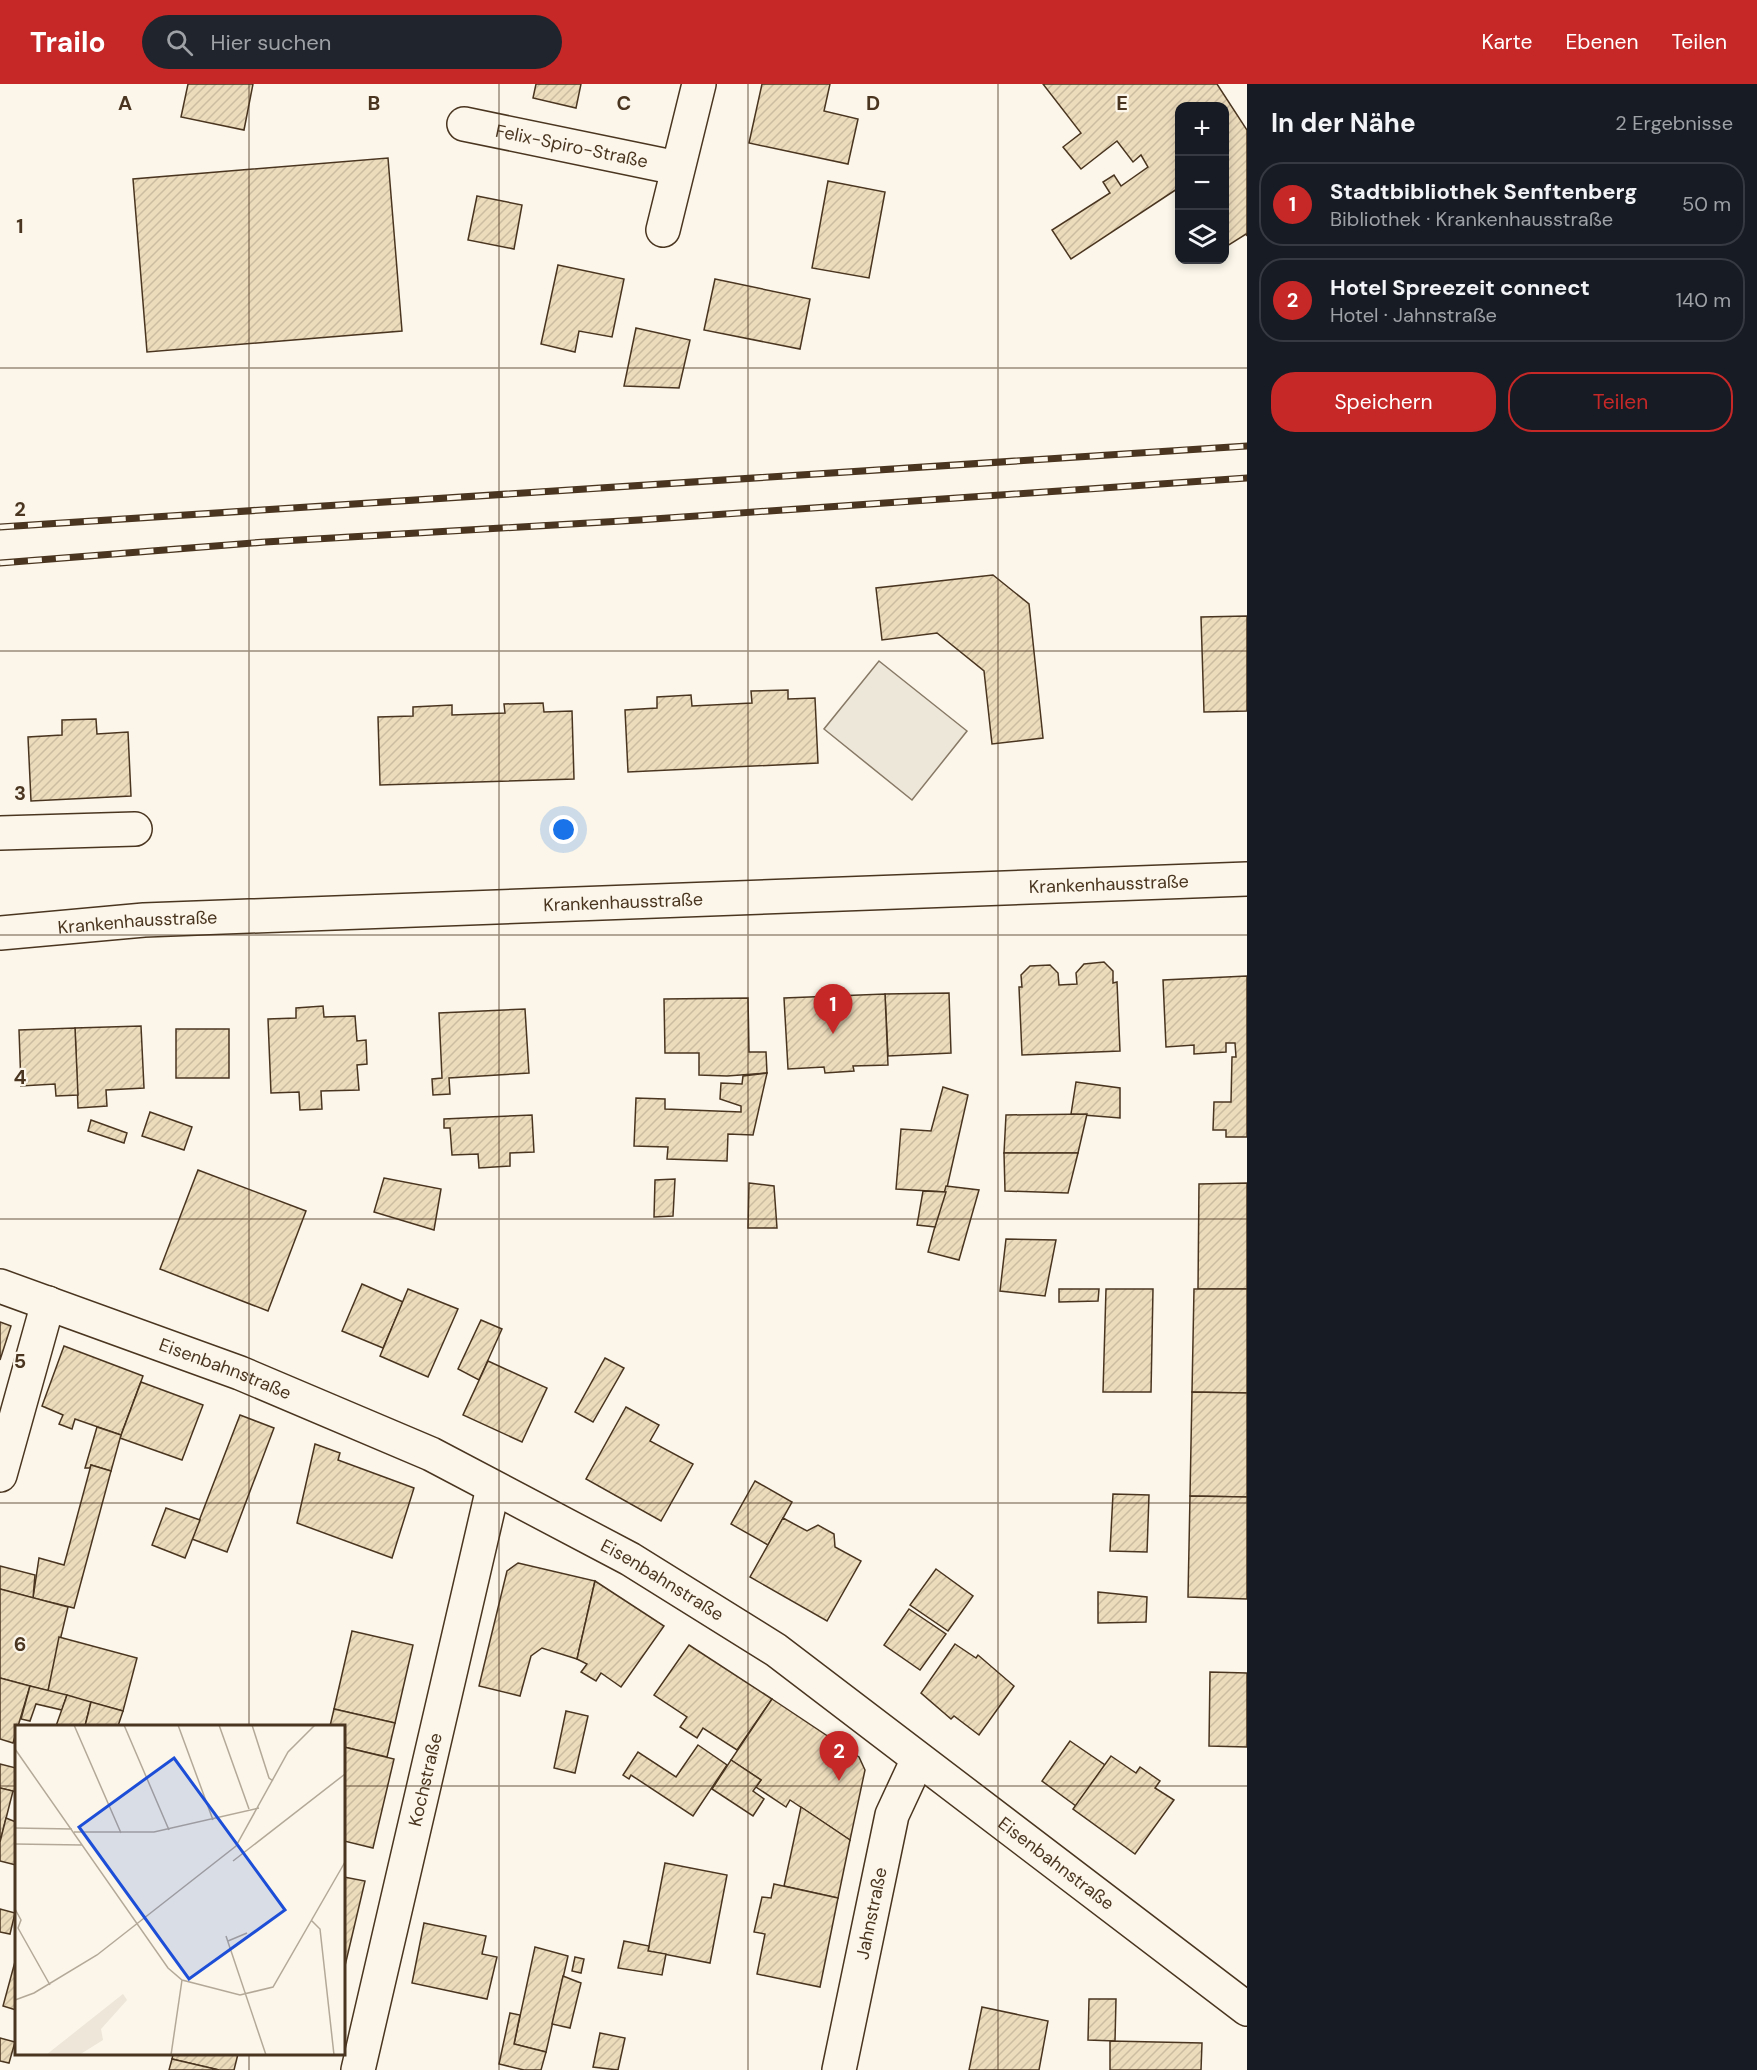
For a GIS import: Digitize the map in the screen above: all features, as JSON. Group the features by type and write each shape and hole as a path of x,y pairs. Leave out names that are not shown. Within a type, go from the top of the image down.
{"street":[{"path":"663,230 699,84"},
{"name":"Felix-Spiro-Straße","path":"464,124 678,168"},
{"path":"0,833 135,829"},
{"name":"Krankenhausstraße","path":"0,933 144,920 1247,879"},
{"name":"Eisenbahnstraße","path":"0,1286 240,1373 431,1454 630,1559 766,1644 1247,2009"},
{"path":"0,1475 48,1303"},
{"name":"Kochstraße","path":"358,2070 493,1488"},
{"name":"Jahnstraße","path":"839,2070 892,1815 918,1759"}],"shaded area":[{"path":"879,661 967,731 912,800 824,729"}],"building":[{"path":"188,84 253,84 244,130 181,117"},
{"path":"536,84 581,84 576,108 533,98"},
{"path":"762,84 830,84 824,111 858,119 848,164 749,143"},
{"path":"1043,84 1217,84 1229,102 1175,102 1175,190 1071,259 1052,230 1110,193 1103,182 1114,175 1121,186 1148,167 1141,155 1133,162 1117,141 1081,169 1063,147 1081,133"},
{"path":"1229,102 1247,130 1247,236 1246,234 1229,245"},
{"path":"388,158 402,331 147,352 133,179"},
{"path":"828,181 885,192 869,278 812,268"},
{"path":"477,196 522,205 514,249 468,240"},
{"path":"558,265 624,279 612,337 579,331 575,352 541,344"},
{"path":"715,279 810,299 800,349 704,330"},
{"path":"636,328 690,340 679,388 624,386"},
{"path":"993,575 1029,604 1043,738 992,744 984,671 937,633 882,640 876,588"},
{"path":"1247,616 1247,711 1204,712 1201,617"},
{"path":"788,690 788,699 815,698 818,763 628,772 625,710 657,708 657,697 691,695 692,706 752,703 751,691"},
{"path":"543,703 544,712 572,711 574,779 380,785 378,717 413,716 413,707 452,705 452,715 505,713 504,704"},
{"path":"96,719 97,734 128,732 131,796 31,801 28,737 62,735 62,720"},
{"path":"1104,962 1113,971 1113,983 1117,982 1120,1051 1022,1055 1019,987 1022,987 1021,975 1030,966 1050,965 1058,973 1059,985 1077,984 1076,973 1084,964"},
{"path":"1247,976 1247,1137 1226,1137 1226,1130 1213,1130 1214,1102 1231,1102 1232,1057 1236,1057 1235,1043 1226,1043 1226,1052 1194,1054 1194,1045 1166,1047 1163,980"},
{"path":"949,993 951,1053 888,1056 885,994"},
{"path":"885,994 888,1065 853,1066 854,1071 825,1073 824,1067 788,1069 784,998"},
{"path":"748,998 749,1052 766,1052 767,1073 727,1076 699,1075 699,1053 665,1053 664,999"},
{"path":"323,1006 324,1017 355,1016 357,1041 366,1040 367,1064 357,1065 359,1090 321,1091 322,1109 300,1110 299,1092 271,1093 268,1019 296,1018 296,1008"},
{"path":"525,1009 529,1073 449,1078 450,1094 433,1095 432,1079 442,1078 439,1013"},
{"path":"141,1026 144,1088 106,1090 107,1106 78,1108 75,1028"},
{"path":"75,1028 78,1095 56,1096 55,1084 21,1086 19,1030"},
{"path":"176,1029 229,1029 229,1078 176,1078"},
{"path":"767,1073 753,1135 728,1134 727,1161 667,1159 668,1147 634,1146 636,1098 665,1099 665,1109 741,1112 741,1106 720,1099 721,1083 742,1084 743,1076"},
{"path":"1076,1082 1120,1088 1120,1118 1071,1114"},
{"path":"943,1087 968,1095 946,1192 896,1189 901,1129 931,1131"},
{"path":"150,1112 192,1127 184,1150 142,1136"},
{"path":"1087,1114 1078,1153 1004,1153 1006,1115"},
{"path":"532,1115 534,1152 510,1153 510,1166 479,1168 478,1154 452,1155 450,1128 444,1128 444,1119"},
{"path":"91,1120 127,1133 124,1143 88,1131"},
{"path":"1004,1153 1078,1153 1068,1193 1005,1191"},
{"path":"198,1170 306,1211 268,1311 160,1269"},
{"path":"384,1178 441,1189 434,1230 374,1212"},
{"path":"675,1179 673,1216 654,1217 655,1180"},
{"path":"749,1183 774,1186 777,1228 748,1228"},
{"path":"1247,1183 1247,1289 1198,1289 1199,1184"},
{"path":"946,1186 979,1190 959,1260 928,1252"},
{"path":"923,1191 946,1192 935,1227 917,1225"},
{"path":"1006,1239 1056,1240 1045,1296 1000,1291"},
{"path":"362,1284 403,1302 383,1348 342,1331"},
{"path":"408,1289 458,1309 428,1377 380,1356"},
{"path":"1059,1289 1099,1289 1098,1301 1059,1302"},
{"path":"1106,1289 1153,1289 1151,1392 1103,1392"},
{"path":"1194,1289 1247,1289 1247,1393 1192,1392"},
{"path":"481,1320 502,1329 479,1380 458,1369"},
{"path":"0,1322 11,1326 0,1360"},
{"path":"64,1346 143,1376 121,1435 75,1419 72,1429 59,1424 63,1415 42,1406"},
{"path":"605,1358 624,1368 593,1422 575,1412"},
{"path":"488,1361 547,1388 522,1442 463,1415"},
{"path":"141,1382 203,1405 182,1460 120,1438"},
{"path":"1192,1392 1247,1393 1247,1497 1190,1496"},
{"path":"626,1407 659,1425 650,1441 693,1464 661,1521 586,1479"},
{"path":"240,1415 274,1428 227,1552 192,1539"},
{"path":"97,1427 121,1435 111,1471 91,1465 90,1468 85,1468"},
{"path":"315,1444 340,1453 338,1460 414,1488 392,1558 297,1523"},
{"path":"91,1465 111,1471 74,1608 33,1598 39,1558 64,1565"},
{"path":"755,1481 792,1502 768,1545 731,1524"},
{"path":"1113,1494 1149,1495 1147,1552 1110,1551"},
{"path":"1190,1496 1247,1497 1247,1599 1188,1597"},
{"path":"166,1508 200,1520 185,1558 152,1545"},
{"path":"783,1518 807,1531 818,1525 834,1534 835,1547 861,1561 827,1621 750,1577"},
{"path":"518,1563 595,1581 577,1659 542,1648 531,1656 520,1696 479,1686 507,1571"},
{"path":"0,1566 35,1575 33,1598 0,1589"},
{"path":"936,1569 973,1596 948,1631 910,1605"},
{"path":"595,1581 664,1626 621,1687 601,1673 596,1681 581,1672 587,1664 577,1659"},
{"path":"0,1589 68,1607 48,1691 0,1678"},
{"path":"1098,1592 1147,1597 1146,1622 1098,1623"},
{"path":"909,1609 946,1634 920,1670 884,1645"},
{"path":"352,1631 413,1645 395,1723 334,1709"},
{"path":"59,1637 137,1658 123,1711 48,1691"},
{"path":"955,1644 976,1658 978,1655 1014,1686 979,1735 954,1716 951,1719 921,1693"},
{"path":"689,1645 772,1699 737,1750 703,1728 697,1738 680,1727 687,1717 654,1695"},
{"path":"1210,1672 1247,1673 1247,1747 1209,1746"},
{"path":"0,1678 30,1686 18,1725 15,1725 13,1743 0,1739"},
{"path":"30,1686 67,1695 62,1710 36,1704 30,1721 21,1719"},
{"path":"67,1695 91,1702 85,1725 56,1725"},
{"path":"772,1699 859,1757 865,1770 850,1840 790,1800 786,1807 756,1787 761,1780 731,1760"},
{"path":"91,1702 123,1711 118,1725 85,1725"},
{"path":"334,1709 395,1723 387,1757 345,1747 345,1725 330,1725"},
{"path":"566,1711 588,1716 575,1773 554,1768"},
{"path":"1070,1741 1105,1765 1076,1806 1042,1781"},
{"path":"698,1745 727,1765 693,1816 631,1775 629,1779 623,1775 638,1752 676,1777"},
{"path":"345,1747 394,1759 373,1848 345,1841"},
{"path":"1111,1756 1136,1773 1140,1767 1160,1781 1155,1788 1174,1800 1135,1854 1073,1809"},
{"path":"731,1760 761,1780 753,1791 764,1799 753,1816 712,1789"},
{"path":"0,1764 15,1768 15,1792 0,1788"},
{"path":"0,1788 13,1791 0,1842"},
{"path":"801,1807 850,1840 838,1898 784,1886"},
{"path":"6,1818 15,1822 15,1865 0,1861 0,1842"},
{"path":"665,1863 727,1875 710,1963 648,1951"},
{"path":"345,1877 365,1881 345,1966"},
{"path":"774,1884 838,1898 820,1987 757,1974 765,1934 754,1932 762,1897 771,1898"},
{"path":"0,1909 15,1913 10,1934 0,1932"},
{"path":"424,1923 486,1936 482,1954 497,1957 487,1999 412,1983"},
{"path":"624,1941 649,1946 648,1951 666,1954 662,1975 618,1968"},
{"path":"535,1947 568,1956 546,2052 514,2044"},
{"path":"575,1957 584,1959 581,1973 572,1971"},
{"path":"15,1962 15,2010 3,2006"},
{"path":"563,1976 581,1983 570,2028 552,2024"},
{"path":"1089,1999 1116,1999 1115,2041 1088,2040"},
{"path":"982,2007 1048,2021 1039,2070 969,2070"},
{"path":"510,2013 520,2015 514,2044 546,2052 541,2070 524,2070 499,2064"},
{"path":"600,2033 625,2038 618,2070 593,2067"},
{"path":"0,2038 15,2042 9,2063 0,2061"},
{"path":"1110,2041 1202,2043 1201,2070 1110,2070"},
{"path":"173,2055 238,2055 234,2070 219,2070 172,2059"},
{"path":"172,2059 219,2070 169,2070"}],"railway":[{"path":"0,527 1247,446"},
{"path":"0,563 265,542 639,520 1247,478"}],"place":[{"name":"Stadtbibliothek Senftenberg","path":"833,1034"},
{"name":"Hotel Spreezeit connect","path":"839,1781"}]}
